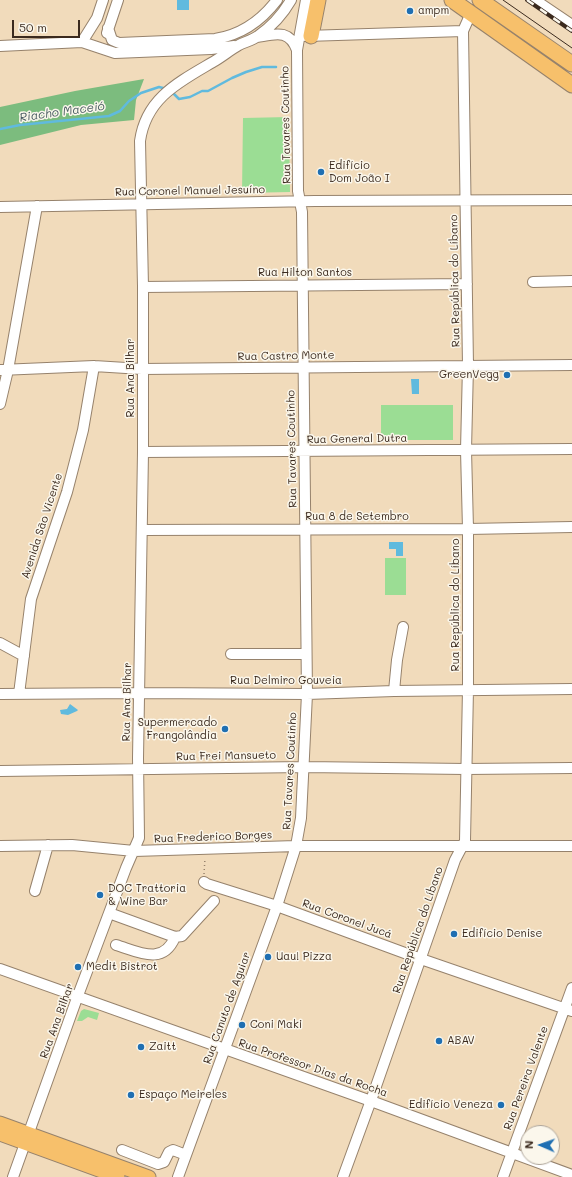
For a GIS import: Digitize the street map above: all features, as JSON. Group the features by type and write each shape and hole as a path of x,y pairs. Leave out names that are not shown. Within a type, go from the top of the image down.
{"highway":[{"path":"311,36 318,0"},
{"path":"452,0 572,85"},
{"path":"480,0 572,64"}],"main road":[{"path":"0,1123 97,1173 118,1177"},
{"path":"0,1134 27,1138 149,1177"}],"street":[{"path":"82,42 97,18 103,0"},
{"path":"115,53 106,45 108,28 118,0"},
{"path":"108,28 112,40 119,43 215,39 239,33 254,24 266,14 277,0"},
{"path":"0,46 82,42 115,53 211,49 240,45 257,37 267,29 285,10 291,0"},
{"name":"Rua Tavares Coutinho","path":"296,846 301,818 306,694 302,212 298,191 297,50 306,0"},
{"path":"535,0 572,25"},
{"name":"Rua República do Líbano","path":"343,1177 455,860 465,841 468,689 468,529 466,450 468,366 463,31 471,13"},
{"path":"297,50 305,36 463,31"},
{"path":"257,37 284,35 290,38 297,50"},
{"name":"Rua Ana Bilhar","path":"13,1177 77,998 139,838 138,769 143,452 143,287 140,204 141,131 150,111 163,95 179,82 240,45"},
{"name":"Rua Coronel Manuel Jesuíno","path":"0,207 300,202 572,200"},
{"path":"0,404 4,370 37,206"},
{"path":"533,282 572,281"},
{"name":"Rua Hilton Santos","path":"143,287 467,284"},
{"name":"Rua Castro Monte","path":"4,370 94,366 142,369 572,365"},
{"name":"Avenida São Vicente","path":"19,694 31,599 67,492 82,430 94,366"},
{"name":"Rua General Dutra","path":"143,452 572,449"},
{"name":"Rua 8 de Setembro","path":"142,530 468,529 572,527"},
{"path":"394,690 396,660 403,627"},
{"path":"0,643 24,656"},
{"path":"231,654 306,654"},
{"name":"Rua Delmiro Gouveia","path":"0,694 306,694 394,690 572,689"},
{"name":"Rua Frei Mansueto","path":"0,771 304,767 466,769 572,768"},
{"path":"35,891 48,845"},
{"name":"Rua Frederico Borges","path":"0,846 72,845 134,851 296,846 572,846"},
{"name":"Rua Canuto de Aguiar","path":"178,1177 277,906 296,846"},
{"name":"Rua Coronel Jucá","path":"204,882 277,906 421,959 568,1010"},
{"path":"109,913 175,937 182,936 214,901"},
{"path":"116,945 151,956 163,953 172,945 175,937"},
{"name":"Rua Professor Dias da Rocha","path":"0,969 77,998 371,1101 572,1175"},
{"name":"Rua Pereira Valente","path":"503,1177 568,1010 572,988"},
{"path":"122,1150 158,1164 164,1162 169,1152 173,1150 186,1155"}],"path":[{"path":"204,882 206,855"}],"green space":[{"path":"144,79 136,100 134,120 81,125 0,145 0,107 75,91"},
{"path":"289,117 290,192 242,193 243,118"},
{"path":"381,405 453,405 453,440 381,440"},
{"path":"385,558 406,558 406,595 385,595"},
{"path":"84,1009 99,1013 97,1020 88,1017 82,1021 77,1021 81,1011"}],"water":[{"path":"177,0 189,0 189,10 177,10"},
{"path":"411,379 419,379 419,394 412,394"},
{"path":"389,542 403,542 403,556 396,556 396,549 389,549"},
{"path":"70,704 78,710 68,715 61,714 60,710 67,709"}],"waterway":[{"name":"Riacho Maceió","path":"171,91 179,99 190,97 202,91 208,91 246,72 262,67 276,67"},
{"name":"Riacho Maceió","path":"0,129 20,125 109,116 120,111 129,101 141,93 159,87 167,89"}],"tram line":[{"path":"503,0 572,48"}],"railway":[{"path":"527,0 572,31"}],"place":[{"name":"ampm","path":"410,11"},
{"name":"Edifício Dom João I","path":"321,172"},
{"name":"GreenVegg","path":"507,375"},
{"name":"Supermercado Frangolândia","path":"225,729"},
{"name":"DOC Trattoria & Wine Bar","path":"100,895"},
{"name":"Edifício Denise","path":"454,934"},
{"name":"Uau! Pizza","path":"268,957"},
{"name":"Medit Bistrot","path":"78,967"},
{"name":"Coni Maki","path":"242,1025"},
{"name":"ABAV","path":"439,1041"},
{"name":"Zaitt","path":"141,1047"},
{"name":"Espaço Meireles","path":"131,1095"},
{"name":"Edifício Veneza","path":"501,1105"}]}
